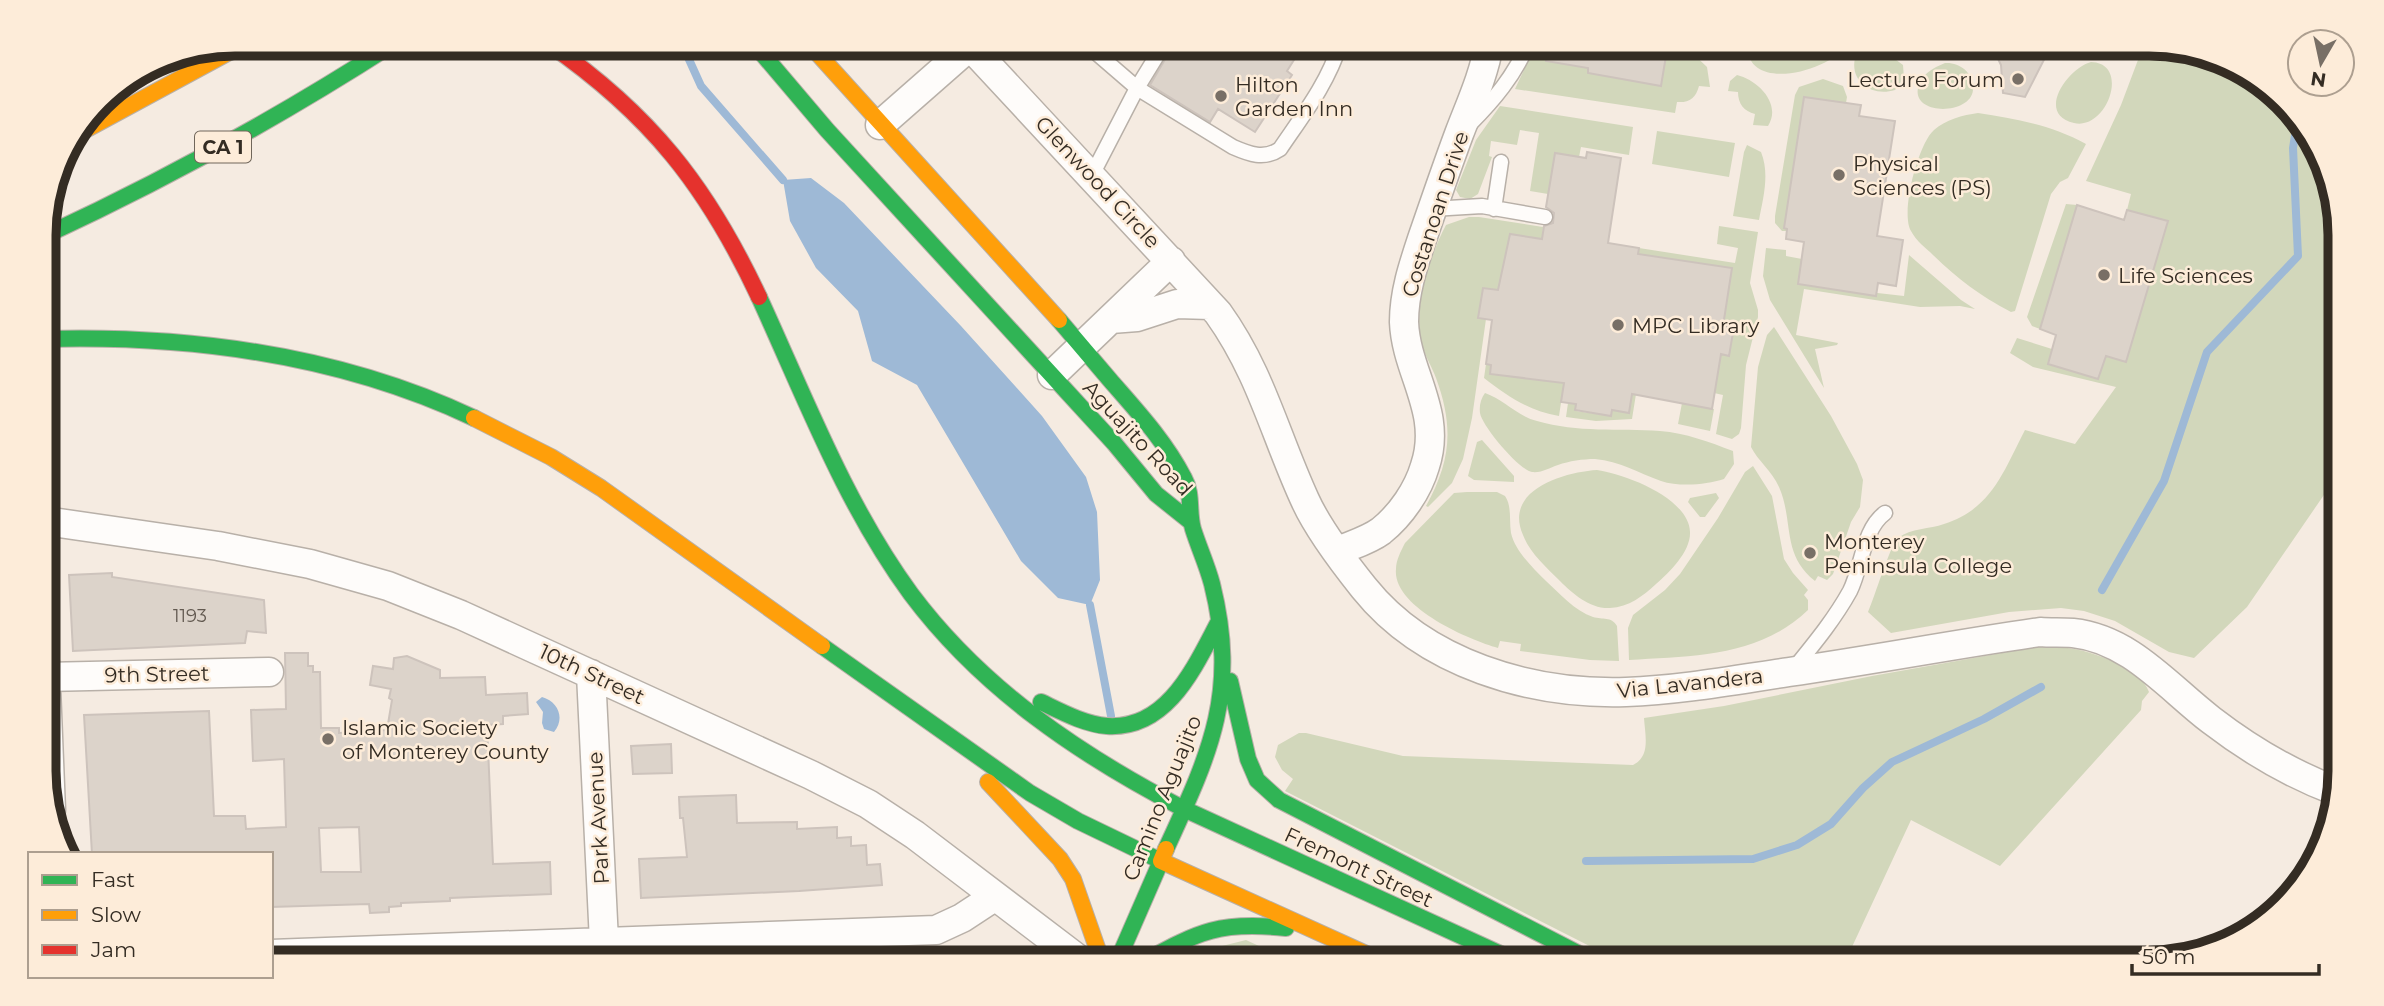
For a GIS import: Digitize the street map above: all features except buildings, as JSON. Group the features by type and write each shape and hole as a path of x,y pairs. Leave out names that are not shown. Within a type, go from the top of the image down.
{"main road":[{"name":"CA 1","path":"56,230 147,187 256,129 374,56"},
{"path":"566,56 629,105 667,146 701,189 734,245 845,482 877,542 921,605 969,661 1069,717 1100,726 1132,726 1156,715 1177,695 1219,621"},
{"name":"Aguajito Road","path":"764,56 827,130 1114,443 1156,494 1191,522"},
{"name":"Aguajito Road","path":"820,56 1082,347 1173,459 1188,483 1192,503 1191,522"},
{"path":"93,126 219,57"},
{"path":"56,339 159,341 268,354 374,381 477,419 527,444 614,496 939,729 1054,807 1161,862 1357,950"},
{"name":"Camino Aguajito","path":"1121,950 1207,754 1217,718 1222,663 1219,621 1210,578 1191,522"},
{"path":"1219,621 1242,735 1256,780 1291,807 1573,950"},
{"name":"Fremont Street","path":"969,661 1006,695 1059,736 1133,783 1492,950"},
{"path":"939,729 1066,869 1078,890 1098,950"},
{"path":"1165,950 1216,926 1260,925 1316,932"}],"street":[{"path":"880,125 957,56"},
{"name":"Glenwood Circle","path":"979,56 1171,261 1052,375"},
{"name":"Costanoan Drive","path":"1338,551 1372,536 1388,524 1408,501 1425,467 1430,449 1430,426 1425,397 1406,340 1404,321 1409,281 1432,209 1475,94 1486,56"},
{"name":"Via Lavandera","path":"1171,261 1210,304 1237,340 1251,366 1306,504 1338,551 1373,598 1411,632 1439,651 1468,665 1530,683 1570,689 1623,692 1684,687 1791,672 2040,632 2073,633 2112,644 2138,659 2210,719 2262,756 2327,787"},
{"path":"1111,319 1137,317 1177,304 1210,304"},
{"name":"10th Street","path":"56,523 218,545 317,566 388,586 461,615 811,775 868,804 915,835 1066,950"},
{"name":"9th Street","path":"56,672 269,672"},
{"name":"Park Avenue","path":"590,674 605,950"},
{"path":"635,950 936,930 962,918 994,897"}],"lane":[{"path":"1100,56 1137,88 1233,147 1262,156 1274,154 1280,149 1318,93 1336,56"},
{"path":"1092,175 1157,56"},
{"path":"1459,135 1494,100 1522,56"},
{"path":"1494,209 1502,162"},
{"path":"1432,209 1482,206 1545,217"},
{"path":"1791,672 1825,629 1849,591 1872,526 1885,513"}],"green space":[{"path":"1530,56 1548,56 1547,61 1588,68 1588,73 1660,86 1652,56 1696,56 1707,67 1710,87 1699,86 1691,99 1677,102 1675,113 1515,89"},
{"path":"1750,56 1835,56 1824,63 1790,73 1773,73 1760,69 1750,60"},
{"path":"1856,56 1891,56 1903,65 1904,78 1895,90 1877,91 1862,84 1857,78"},
{"path":"2139,56 2173,58 2207,65 2249,86 2267,100 2298,135 2310,156 2322,189 2328,235 2328,489 2247,607 2194,658 2169,652 2115,621 2084,611 2061,608 2009,612 1891,633 1868,612 1898,538 1915,530 1944,524 1974,509 1995,486 2025,430 2075,444 2116,387 2033,367 2010,353 2017,338 2052,349 2048,364 2098,379 2106,356 2126,362 2168,221 2127,210 2131,194 2086,181 2121,105"},
{"path":"2091,62 2103,65 2110,73 2110,96 2096,117 2086,123 2074,123 2063,118 2057,111 2056,101 2059,91 2073,73"},
{"path":"1945,63 1965,70 1972,79 1973,90 1970,98 1963,104 1953,108 1932,108 1924,104 1919,97 1918,88 1925,75"},
{"path":"1737,75 1753,82 1766,94 1772,109 1768,126 1753,125 1755,114 1742,106 1738,92 1728,91 1730,81"},
{"path":"1823,79 1843,86 1846,103 1804,97 1787,231 1782,231 1775,223 1775,216 1795,95 1799,87"},
{"path":"1500,106 1633,127 1629,155 1581,147 1579,157 1548,194 1530,191 1539,133 1520,130 1517,145 1491,141 1489,156 1492,157 1478,194 1470,199 1460,197 1456,190 1476,140"},
{"path":"1978,113 2047,127 2086,144 2068,178 2060,182 2051,194 2015,311 2011,312 1979,293 1952,272 1921,244 1908,222 1912,179 1928,138 1943,123"},
{"path":"1657,131 1735,143 1729,177 1652,164"},
{"path":"1747,145 1761,152 1764,160 1765,186 1759,220 1733,216"},
{"path":"2066,204 2077,205 2040,329 2032,326 2027,317"},
{"path":"1469,217 1543,227 1542,239 1510,234 1498,290 1483,288 1478,318 1486,319 1472,418 1463,459 1452,483 1428,507 1426,506 1445,459 1447,428 1442,396 1422,344 1419,315 1421,299 1434,251 1446,225"},
{"path":"1719,226 1758,232 1750,283 1758,317 1746,365 1741,428 1739,434 1732,439 1716,434 1723,395 1714,393 1721,354 1729,355 1734,328 1723,326 1732,269 1638,254 1639,248 1735,263 1738,248 1717,244"},
{"path":"1766,248 1786,250 1786,256 1802,259 1798,284 1904,296 1909,255 1975,309 1960,306 1920,307 1804,289 1796,335 1838,343 1815,349 1824,388 1770,300 1763,276"},
{"path":"1774,327 1831,416 1863,480 1860,507 1851,522 1833,574 1827,580 1818,576 1815,581 1797,560 1779,487 1751,447 1758,367 1767,335"},
{"path":"1486,364 1491,365 1490,374 1564,383 1559,416 1528,407 1501,391 1484,378"},
{"path":"1485,393 1530,419 1552,425 1583,429 1660,431 1697,438 1733,451 1734,464 1724,479 1692,485 1668,483 1621,465 1595,459 1571,461 1532,472 1510,456 1482,419 1481,400"},
{"path":"1632,394 1636,394 1632,419 1596,421 1566,417 1568,403 1576,404 1576,411 1611,416 1612,410 1628,413"},
{"path":"1682,403 1714,409 1710,431 1678,424"},
{"path":"1482,440 1514,476 1514,482 1474,480 1468,476 1477,442"},
{"path":"1753,466 1772,496 1784,559 1808,590 1804,595 1808,600 1808,610 1789,625 1747,645 1701,655 1629,660 1628,628 1633,615 1665,590 1680,574 1745,472"},
{"path":"1597,470 1638,482 1668,498 1687,520 1690,532 1683,554 1662,579 1635,600 1610,608 1589,603 1565,586 1530,548 1519,519 1521,506 1540,486 1569,475"},
{"path":"1497,492 1505,496 1511,533 1520,553 1574,606 1593,617 1615,623 1619,661 1520,651 1521,644 1500,641 1498,648 1452,630 1419,609 1406,596 1398,583 1396,569 1405,543 1454,493"},
{"path":"1716,493 1719,498 1705,517 1700,517 1688,502 1690,498"},
{"path":"2035,647 2060,647 2102,657 2126,668 2144,683 2149,692 2142,701 2141,710 2000,866 1911,820 1851,950 1597,950 1285,791 1293,779 1282,770 1275,757 1278,745 1299,733 1306,733 1403,756 1633,765 1645,751 1644,718 1724,706"},
{"path":"1246,940 1268,950 1206,950"}],"water":[{"path":"811,178 844,203 961,326 1042,416 1086,477 1097,512 1100,580 1090,605 1058,598 1021,561 917,385 872,361 858,311 816,268 790,221 783,180"},
{"path":"542,697 553,703 560,717 554,732 544,729 543,712 536,702"}],"waterway":[{"path":"687,56 701,86 783,180"},
{"path":"2102,590 2164,481 2207,352 2298,256 2293,148 2296,132"},
{"path":"1090,605 1111,716"},
{"path":"1586,861 1753,859 1797,845 1831,824 1863,788 1892,762 1984,719 2041,687"}],"traffic: fast":[{"path":"56,230 222,146 374,56"},
{"path":"764,56 827,130 1114,443 1156,494 1191,522"},
{"path":"759,297 828,449 866,524 887,560 939,628 1001,690 1035,717 1107,766 1184,809"},
{"path":"1059,320 1150,427 1187,484 1193,529 1208,570 1220,623 1221,690 1216,721 1196,782 1166,849"},
{"path":"56,339 154,341 264,353 371,379 423,396 474,418"},
{"path":"1041,702 1098,725 1128,724 1147,718 1177,692 1219,621"},
{"path":"822,646 1030,793 1078,821 1161,861"},
{"path":"1230,681 1248,759 1257,780 1279,800 1572,950"},
{"path":"1184,809 1492,950"},
{"path":"1122,950 1161,861"},
{"path":"1166,950 1196,936 1227,928 1286,928"}],"traffic: slow":[{"path":"820,56 1059,320"},
{"path":"93,126 219,57"},
{"path":"474,418 551,457 601,488 822,646"},
{"path":"988,782 1060,859 1073,879 1098,950"},
{"path":"1166,849 1161,861 1358,950"}],"traffic: jam":[{"path":"566,56 617,97 672,155 718,220 759,297"}],"place":[{"name":"Lecture Forum","path":"2018,79"},
{"name":"Hilton Garden Inn","path":"1221,96"},
{"name":"Physical Sciences (PS)","path":"1839,175"},
{"name":"Life Sciences","path":"2104,275"},
{"name":"MPC Library","path":"1618,325"},
{"name":"Monterey Peninsula College","path":"1810,553"},
{"name":"Islamic Society of Monterey County","path":"328,739"}]}
